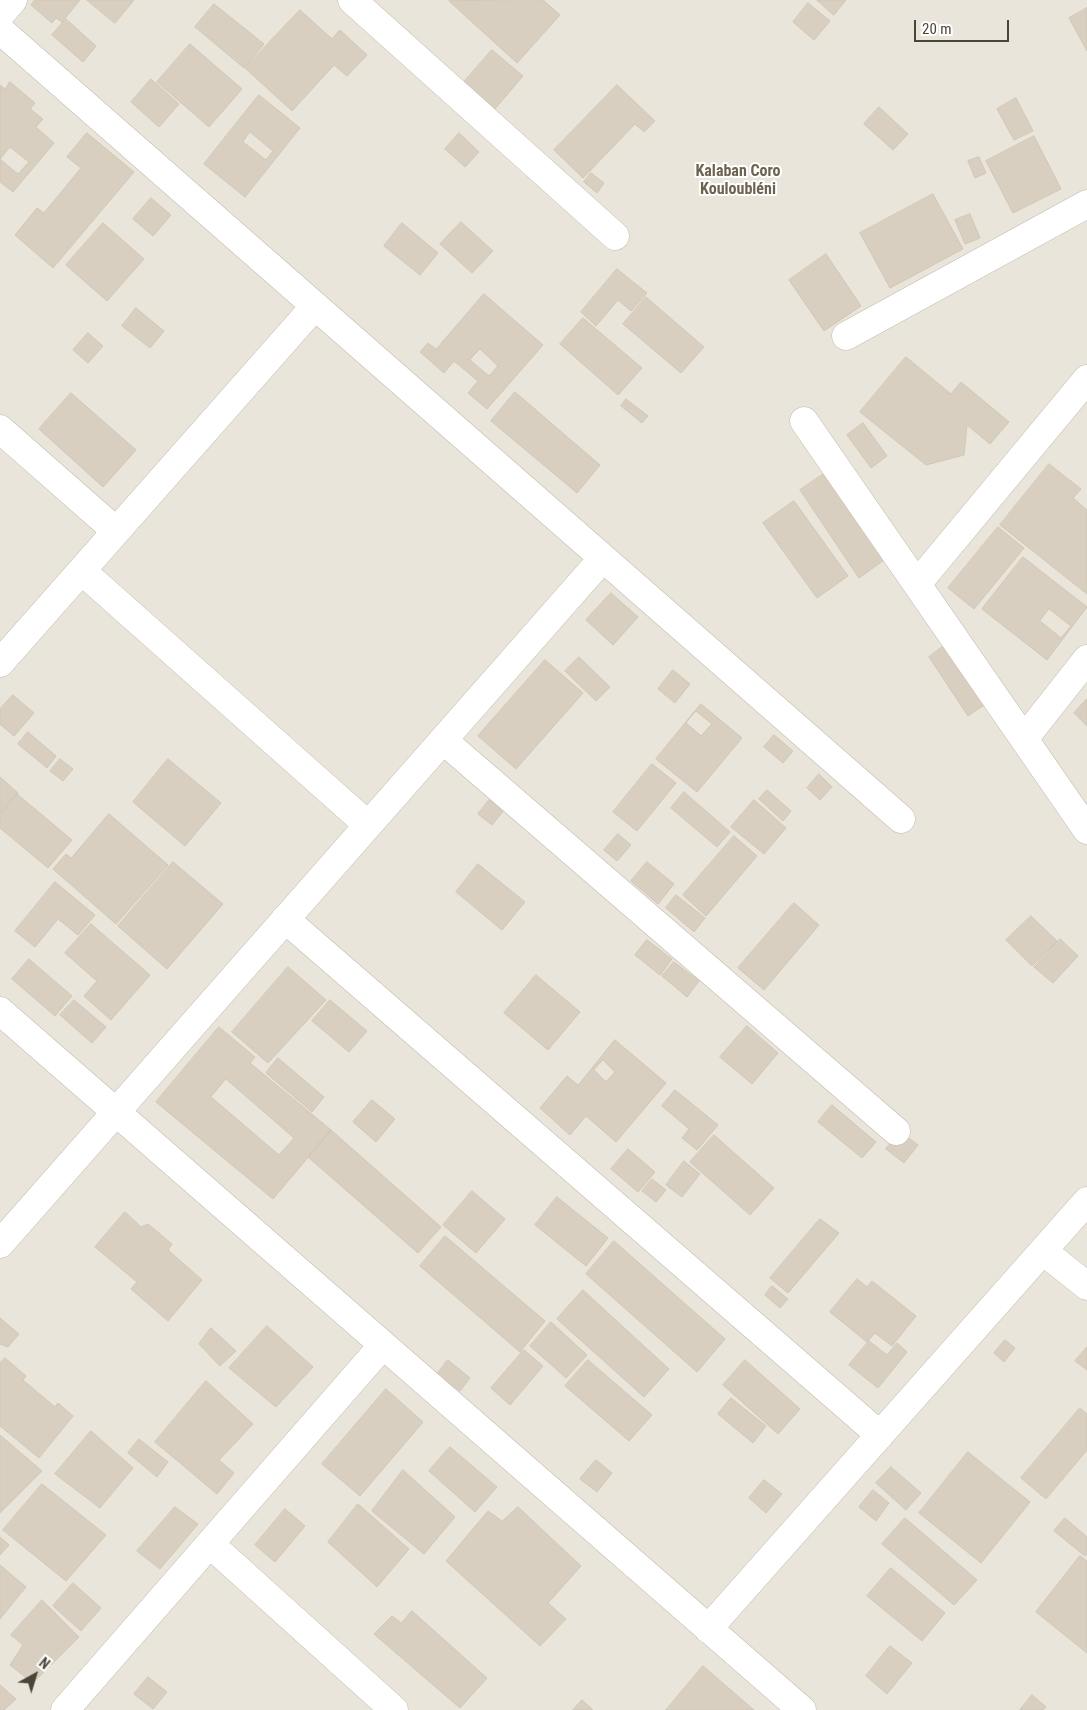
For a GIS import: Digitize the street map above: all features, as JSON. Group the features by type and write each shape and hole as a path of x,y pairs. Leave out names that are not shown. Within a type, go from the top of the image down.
{"street":[{"path":"0,15 13,0"},
{"path":"352,0 615,236"},
{"path":"0,30 901,818"},
{"path":"846,336 1087,204"},
{"path":"0,664 315,306"},
{"path":"917,584 1082,396"},
{"path":"804,421 1087,830"},
{"path":"0,429 116,531"},
{"path":"0,1244 603,558"},
{"path":"82,571 368,825"},
{"path":"1024,739 1087,659"},
{"path":"443,740 896,1130"},
{"path":"285,919 880,1435"},
{"path":"0,1011 802,1710"},
{"path":"708,1629 1087,1201"},
{"path":"1043,1251 1087,1286"},
{"path":"65,1710 383,1345"},
{"path":"210,1544 394,1710"}],"shaded area":[{"path":"0,0 1087,0 1087,1710 0,1710"}],"building":[{"path":"35,0 80,0 62,22 56,18 52,23 31,5"},
{"path":"87,0 134,0 115,23"},
{"path":"543,0 560,15 517,63 449,1"},
{"path":"817,0 846,0 834,15"},
{"path":"808,3 830,21 814,40 793,22"},
{"path":"214,4 264,44 244,68 195,27"},
{"path":"1087,8 1087,51 1069,18"},
{"path":"300,10 332,39 340,30 367,55 347,76 334,65 292,111 245,68"},
{"path":"66,19 96,46 83,62 52,35"},
{"path":"190,44 242,89 209,127 157,82"},
{"path":"492,50 523,76 494,110 463,83"},
{"path":"151,79 179,104 159,127 131,102"},
{"path":"10,82 35,103 30,109 43,119 36,127 54,143 13,192 0,182 0,85 5,89","holes":["10,147 29,162 18,174 0,159"]},
{"path":"617,85 655,121 644,132 635,124 583,178 554,150"},
{"path":"259,95 300,128 245,197 204,164","holes":["250,132 273,151 266,160 243,142"]},
{"path":"1016,98 1033,131 1014,140 997,109"},
{"path":"879,107 908,134 893,150 864,124"},
{"path":"87,133 134,172 53,268 15,235 37,208 44,213 81,168 67,157"},
{"path":"459,133 479,152 465,167 445,149"},
{"path":"1034,136 1061,189 1013,213 986,161"},
{"path":"979,157 986,173 975,178 968,161"},
{"path":"591,173 604,183 597,193 584,182"},
{"path":"933,194 963,249 890,288 860,233"},
{"path":"151,198 171,215 153,236 133,219"},
{"path":"970,214 980,238 965,244 955,220"},
{"path":"461,222 493,251 472,273 440,244"},
{"path":"103,223 144,259 107,301 66,265"},
{"path":"402,223 438,253 420,275 384,246"},
{"path":"826,254 861,306 824,331 789,280"},
{"path":"617,269 647,293 631,311 618,300 596,326 581,312"},
{"path":"484,294 543,345 487,409 468,393 478,381 454,361 444,373 420,352 428,343 436,349","holes":["480,349 498,366 489,376 470,360"]},
{"path":"646,297 704,347 681,373 623,324"},
{"path":"136,308 164,331 150,348 122,326"},
{"path":"583,318 642,368 618,395 560,344"},
{"path":"88,333 103,346 88,363 73,350"},
{"path":"906,357 951,394 961,382 1009,422 990,444 967,425 964,455 926,465 860,412"},
{"path":"515,392 600,465 577,493 491,421"},
{"path":"71,393 136,450 103,487 39,429"},
{"path":"626,399 648,416 642,423 621,406"},
{"path":"863,423 887,456 871,468 847,435"},
{"path":"1049,464 1081,489 1073,498 1087,510 1087,594 1000,525"},
{"path":"828,471 887,558 859,578 800,490"},
{"path":"794,501 848,576 817,598 763,523"},
{"path":"998,527 1024,548 974,609 948,588"},
{"path":"1023,557 1087,607 1047,660 982,609","holes":["1049,609 1071,626 1061,638 1040,621"]},
{"path":"611,593 638,617 613,645 586,620"},
{"path":"945,645 984,705 968,716 929,657"},
{"path":"579,657 610,687 596,701 565,671"},
{"path":"545,660 583,693 516,769 478,736"},
{"path":"673,670 690,684 675,703 658,689"},
{"path":"13,695 34,713 14,736 0,724 0,709"},
{"path":"1087,699 1087,726 1074,713"},
{"path":"701,704 742,738 697,792 656,759","holes":["696,711 712,724 701,736 686,723"]},
{"path":"28,732 56,756 47,768 18,744"},
{"path":"774,735 793,751 783,763 764,747"},
{"path":"60,759 73,769 63,781 50,771"},
{"path":"168,759 221,803 185,846 133,802"},
{"path":"652,764 676,783 637,831 613,812"},
{"path":"819,774 832,787 820,800 807,788"},
{"path":"0,777 18,793 0,813"},
{"path":"767,790 791,811 783,821 759,799"},
{"path":"684,792 730,832 717,847 671,808"},
{"path":"17,794 72,840 48,868 0,828 0,815"},
{"path":"490,799 504,810 492,825 478,814"},
{"path":"754,800 786,828 764,854 731,827"},
{"path":"109,814 168,865 116,924 53,869 66,854 71,858"},
{"path":"618,834 631,845 617,861 604,850"},
{"path":"734,836 757,856 706,916 683,895"},
{"path":"173,862 223,904 167,969 118,926"},
{"path":"647,862 674,884 658,904 631,881"},
{"path":"478,864 525,902 502,930 456,892"},
{"path":"55,882 95,915 78,935 58,919 35,947 15,931"},
{"path":"676,895 705,918 694,932 666,908"},
{"path":"794,903 819,925 764,990 738,968"},
{"path":"1031,916 1057,941 1032,966 1006,940"},
{"path":"91,924 150,975 111,1020 84,996 97,981 65,953"},
{"path":"1060,939 1078,956 1053,983 1034,967"},
{"path":"647,940 672,959 660,975 635,955"},
{"path":"29,959 72,996 55,1016 12,979"},
{"path":"674,962 699,981 687,997 662,976"},
{"path":"288,967 326,1000 268,1063 232,1032"},
{"path":"536,975 580,1012 548,1050 504,1013"},
{"path":"74,1000 106,1027 92,1043 60,1015"},
{"path":"330,1000 367,1031 349,1052 312,1021"},
{"path":"747,1026 778,1053 752,1084 720,1057"},
{"path":"219,1027 255,1057 250,1063 331,1130 273,1199 156,1102","holes":["226,1079 294,1138 279,1155 211,1097"]},
{"path":"615,1040 666,1083 616,1142 586,1116 570,1135 540,1108 567,1076 578,1085","holes":["603,1060 615,1072 606,1082 594,1070"]},
{"path":"278,1058 324,1097 312,1112 266,1073"},
{"path":"675,1090 718,1125 697,1150 682,1138 689,1129 662,1106"},
{"path":"372,1100 395,1119 376,1142 353,1122"},
{"path":"832,1105 876,1142 862,1158 818,1122"},
{"path":"331,1130 441,1227 418,1253 308,1157"},
{"path":"900,1131 918,1145 904,1163 886,1149"},
{"path":"714,1135 774,1188 750,1215 690,1162"},
{"path":"628,1149 655,1172 638,1192 611,1169"},
{"path":"684,1161 700,1174 682,1197 666,1185"},
{"path":"652,1179 666,1190 656,1202 642,1191"},
{"path":"472,1191 505,1219 476,1253 443,1225"},
{"path":"557,1197 608,1238 586,1266 535,1225"},
{"path":"125,1212 141,1227 148,1224 172,1244 168,1250 202,1280 168,1321 131,1289 137,1282 95,1247"},
{"path":"820,1219 839,1233 788,1293 770,1278"},
{"path":"445,1236 545,1321 520,1352 420,1266"},
{"path":"614,1241 725,1339 697,1372 586,1274"},
{"path":"857,1279 867,1287 872,1281 916,1316 892,1346 875,1333 867,1342 830,1312"},
{"path":"772,1286 788,1299 780,1308 765,1295"},
{"path":"583,1290 669,1369 644,1397 557,1319"},
{"path":"0,1318 19,1334 8,1347 0,1344"},
{"path":"551,1322 587,1355 566,1378 530,1346"},
{"path":"267,1326 313,1367 276,1407 229,1368"},
{"path":"211,1328 236,1351 220,1366 199,1344"},
{"path":"1005,1340 1015,1348 1004,1362 994,1353"},
{"path":"869,1341 887,1355 897,1343 907,1352 878,1388 849,1365"},
{"path":"1087,1347 1087,1370 1075,1361"},
{"path":"524,1350 543,1366 510,1405 491,1388"},
{"path":"5,1358 26,1376 23,1380 55,1407 58,1403 73,1416 39,1458 0,1426 0,1363"},
{"path":"448,1360 470,1378 460,1391 437,1374"},
{"path":"588,1360 652,1415 629,1441 565,1386"},
{"path":"745,1360 800,1409 778,1434 723,1385"},
{"path":"206,1381 253,1424 219,1460 234,1473 217,1494 155,1442"},
{"path":"386,1389 423,1422 360,1496 322,1464"},
{"path":"731,1398 766,1426 753,1443 718,1414"},
{"path":"1080,1408 1087,1414 1087,1450 1046,1499 1021,1478"},
{"path":"91,1431 133,1468 100,1508 55,1474"},
{"path":"0,1435 42,1471 0,1513"},
{"path":"139,1439 168,1462 157,1477 128,1453"},
{"path":"450,1447 497,1487 475,1512 429,1471"},
{"path":"968,1452 1030,1502 981,1563 919,1513"},
{"path":"596,1460 612,1473 597,1492 580,1479"},
{"path":"891,1467 921,1493 906,1510 876,1483"},
{"path":"403,1470 455,1517 424,1554 372,1511"},
{"path":"764,1480 782,1494 766,1513 749,1498"},
{"path":"42,1484 106,1535 66,1581 3,1530"},
{"path":"873,1490 889,1503 876,1521 859,1507"},
{"path":"358,1504 409,1549 377,1587 328,1542"},
{"path":"175,1507 198,1524 160,1569 137,1551"},
{"path":"518,1507 581,1566 548,1603 566,1619 540,1646 446,1561 488,1511 502,1521"},
{"path":"285,1509 305,1526 275,1562 255,1545"},
{"path":"905,1518 977,1580 954,1605 882,1544"},
{"path":"1065,1518 1087,1537 1087,1554 1085,1556 1054,1531"},
{"path":"0,1537 9,1545 0,1555"},
{"path":"1080,1556 1087,1561 1087,1653 1036,1612"},
{"path":"0,1565 26,1587 0,1619"},
{"path":"891,1568 945,1613 922,1641 867,1596"},
{"path":"73,1583 101,1608 81,1631 53,1606"},
{"path":"42,1600 79,1637 33,1683 10,1665 23,1645 11,1635"},
{"path":"412,1611 487,1678 460,1708 374,1634 392,1616 401,1623"},
{"path":"890,1646 912,1663 887,1694 866,1676"},
{"path":"703,1666 754,1710 666,1710"},
{"path":"148,1677 167,1692 153,1709 134,1694"},
{"path":"0,1685 16,1699 4,1710 0,1710"},
{"path":"1032,1695 1046,1707 1043,1710 1020,1710"},
{"path":"582,1700 593,1710 573,1710"}],"district":[{"name":"Kalaban Coro Kouloubléni","path":"738,181"}]}
